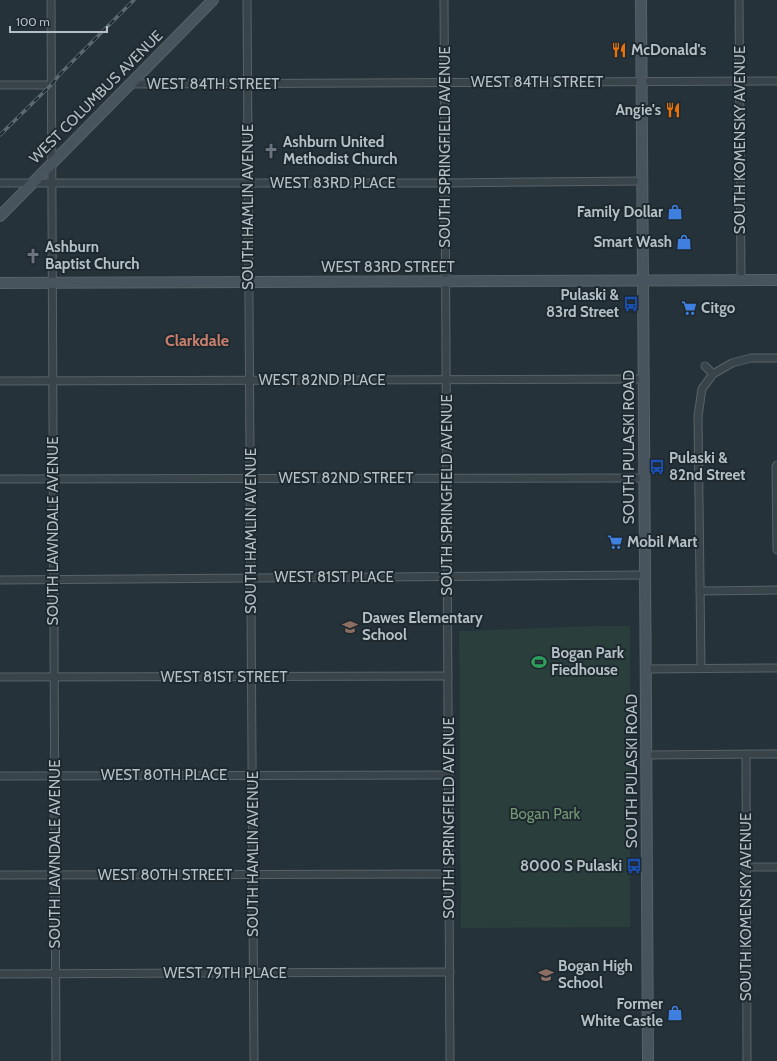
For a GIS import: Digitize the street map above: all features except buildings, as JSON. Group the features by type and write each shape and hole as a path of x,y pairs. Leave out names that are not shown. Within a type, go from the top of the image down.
{"main road":[{"name":"WEST COLUMBUS AVENUE","path":"0,216 213,0"},
{"name":"SOUTH PULASKI ROAD","path":"641,0 648,1061"},
{"name":"WEST 83RD STREET","path":"0,283 777,280"}],"street":[{"name":"SOUTH LAWNDALE AVENUE","path":"51,0 56,1061"},
{"name":"SOUTH HAMLIN AVENUE","path":"247,0 254,1061"},
{"name":"SOUTH SPRINGFIELD AVENUE","path":"444,0 450,1061"},
{"name":"SOUTH KOMENSKY AVENUE","path":"739,0 741,280"},
{"name":"WEST 84TH STREET","path":"130,84 777,81"},
{"path":"0,85 51,85"},
{"name":"WEST 83RD PLACE","path":"0,183 445,183 642,181"},
{"path":"701,668 698,416 702,390 712,374 732,363 751,358 777,358"},
{"path":"705,366 712,374"},
{"name":"WEST 82ND PLACE","path":"0,381 52,382 644,378"},
{"path":"777,465 777,550"},
{"name":"WEST 82ND STREET","path":"0,479 644,478"},
{"name":"WEST 81ST PLACE","path":"0,580 645,575"},
{"path":"700,591 777,590"},
{"path":"646,669 777,668"},
{"name":"WEST 81ST STREET","path":"0,677 448,676"},
{"name":"SOUTH KOMENSKY AVENUE","path":"746,754 747,1061"},
{"path":"647,755 777,754"},
{"name":"WEST 80TH PLACE","path":"0,776 448,775"},
{"path":"746,867 777,867"},
{"name":"WEST 80TH STREET","path":"0,875 449,874"},
{"name":"WEST 79TH PLACE","path":"0,974 450,972"}],"green space":[{"name":"Bogan Park","path":"630,626 630,927 461,928 459,631"}],"railway":[{"path":"0,135 134,0"}],"place":[{"name":"McDonald's","path":"619,50"},
{"name":"Angie's","path":"673,110"},
{"name":"Ashburn United Methodist Church","path":"271,151"},
{"name":"Family Dollar","path":"675,212"},
{"name":"Smart Wash","path":"684,242"},
{"name":"Ashburn Baptist Church","path":"33,256"},
{"name":"Pulaski & 83rd Street","path":"631,304"},
{"name":"Citgo","path":"689,308"},
{"name":"Pulaski & 82nd Street","path":"657,467"},
{"name":"Mobil Mart","path":"615,542"},
{"name":"Dawes Elementary School","path":"350,627"},
{"name":"Bogan Park Fiedhouse","path":"539,662"},
{"name":"8000 S Pulaski","path":"634,866"},
{"name":"Bogan High School","path":"546,975"},
{"name":"Former White Castle","path":"675,1013"}],"district":[{"name":"Clarkdale","path":"197,340"}]}
